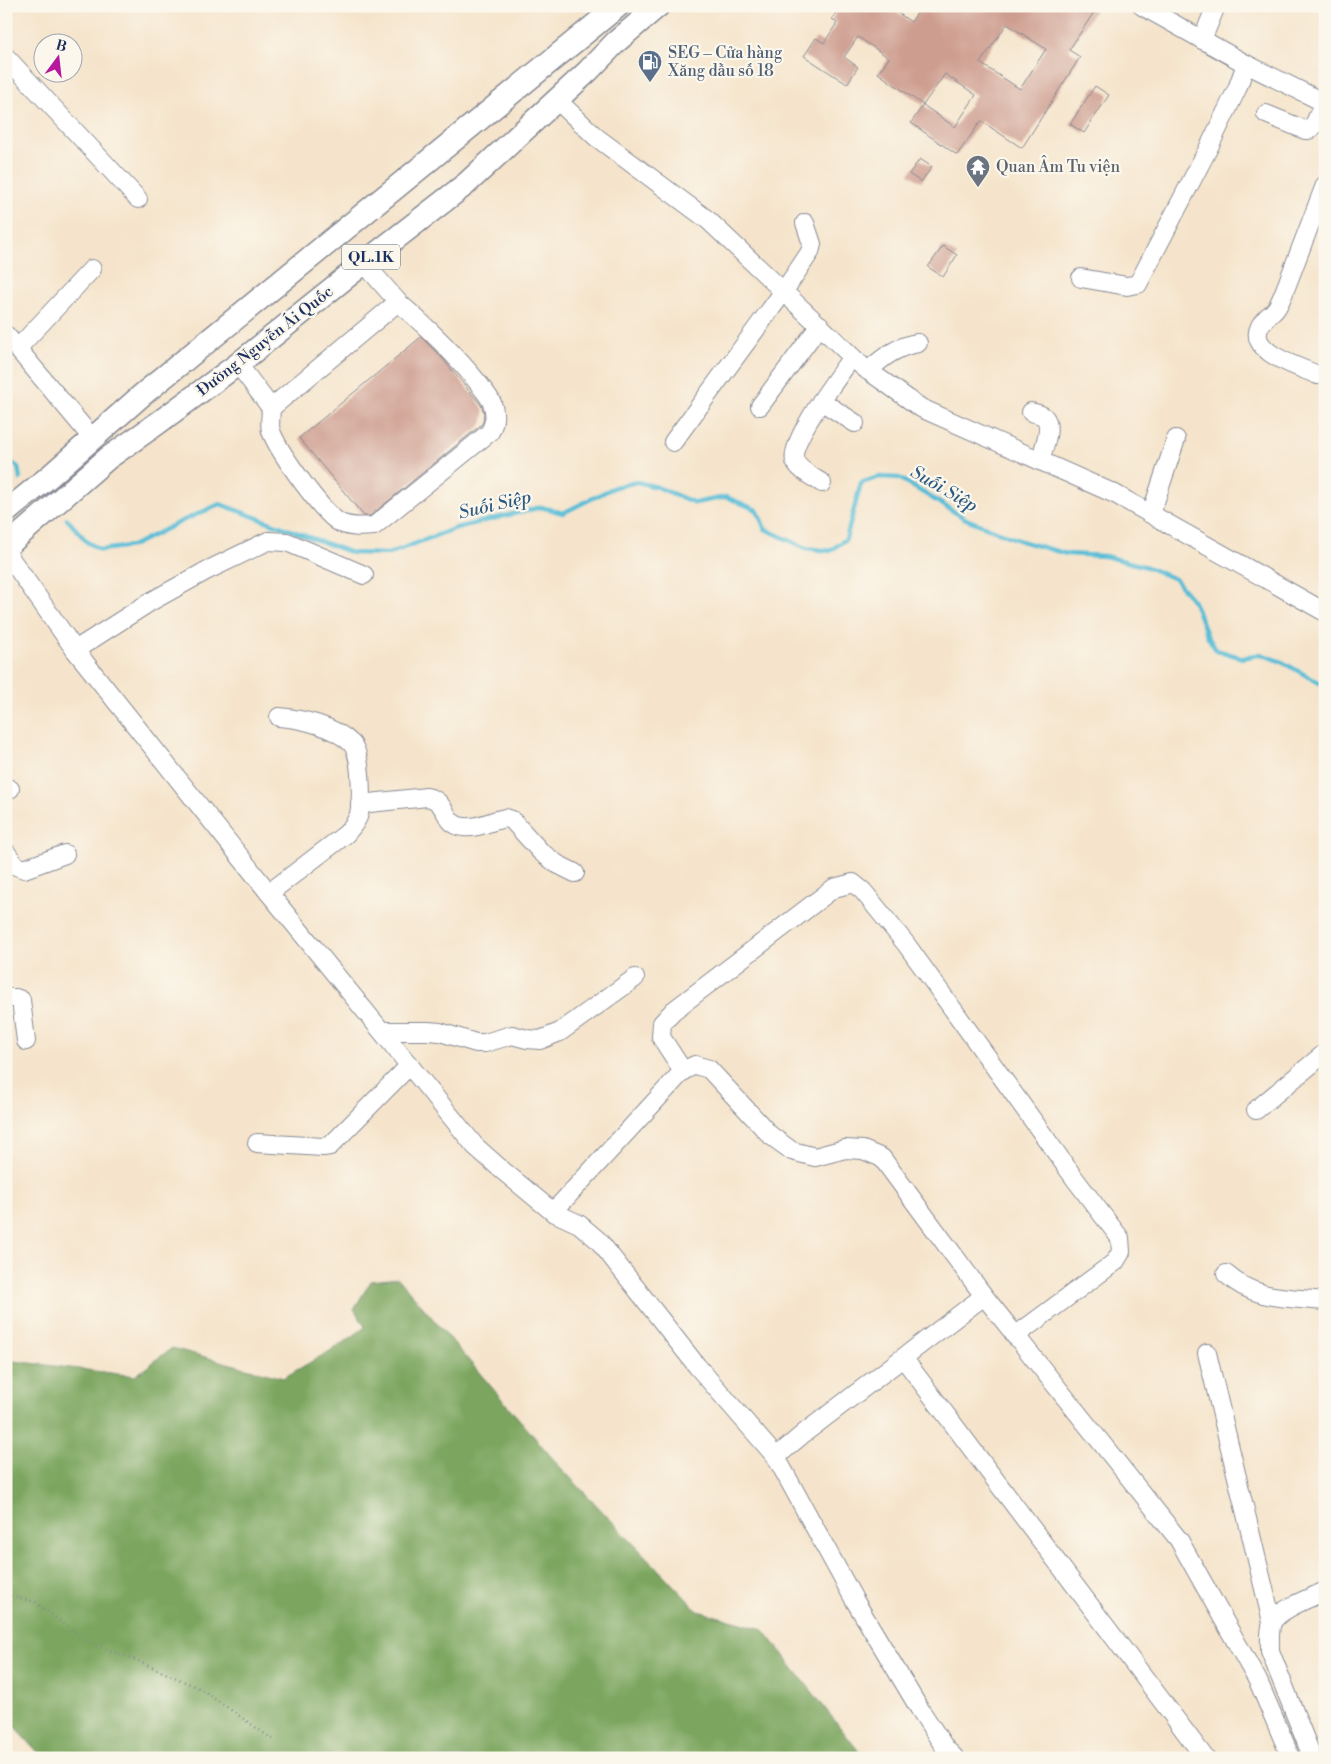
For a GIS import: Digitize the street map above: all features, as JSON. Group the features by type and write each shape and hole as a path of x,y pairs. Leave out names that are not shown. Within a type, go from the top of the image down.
{"main road":[{"name":"QL.1K","path":"6,512 149,389 618,6"},
{"name":"Đường Nguyễn Ái Quốc","path":"6,546 108,458 238,364 466,184 557,100 616,42 658,6"}],"street":[{"path":"1142,6 1159,11 1202,40 1324,102 1314,125 1309,130 1266,114"},
{"path":"1202,40 1216,6"},
{"path":"6,57 138,199"},
{"path":"1081,278 1127,286 1138,284 1238,89 1246,64"},
{"path":"557,100 596,137 708,220 852,357 921,408 1114,494 1325,612"},
{"path":"1318,375 1267,352 1258,340 1258,333 1260,325 1274,311 1283,295 1325,185"},
{"path":"673,442 784,291 810,252 812,244 805,223"},
{"path":"238,364 271,408 271,432 291,466 311,492 336,520 344,525 374,526 490,432 494,423 494,411 491,401 463,365 398,302 364,263"},
{"path":"18,348 92,268"},
{"path":"271,408 398,302"},
{"path":"760,406 820,325"},
{"path":"6,335 93,439"},
{"path":"868,370 892,352 905,345 918,342"},
{"path":"822,482 804,470 795,460 795,451 805,428 821,401 852,357"},
{"path":"821,401 855,423"},
{"path":"1031,412 1043,416 1048,422 1048,431 1040,461"},
{"path":"1151,514 1176,440"},
{"path":"75,650 150,602 206,571 268,541 287,542 364,575"},
{"path":"6,552 75,650 475,1146 559,1215 579,1224 599,1242 697,1366 776,1457 855,1601 919,1708 945,1748 955,1758"},
{"path":"269,892 346,834 359,815 361,790 356,750 352,743 342,736 303,720 279,717"},
{"path":"360,804 435,798 451,822 458,827 467,828 506,818 512,820 541,852 557,864 575,873"},
{"path":"6,852 16,866 24,869 66,854"},
{"path":"683,1071 661,1037 662,1023 673,1011 834,888 853,883 863,891 906,944 1075,1179 1120,1238 1121,1252 1115,1262 1016,1336"},
{"path":"382,1031 427,1030 440,1032 476,1044 512,1035 540,1040 560,1032 635,978"},
{"path":"6,998 21,1000 26,1041"},
{"path":"1256,1110 1325,1053"},
{"path":"257,1143 330,1146 410,1065"},
{"path":"559,1215 683,1071 695,1065 708,1069 770,1134 792,1151 815,1157 844,1149 863,1150 882,1158 984,1296 1179,1540 1258,1681 1290,1758"},
{"path":"1226,1274 1244,1287 1260,1294 1325,1301"},
{"path":"776,1457 803,1434 904,1359 984,1296"},
{"path":"1207,1353 1272,1622 1270,1651 1309,1749 1310,1758"},
{"path":"904,1359 1205,1758"},
{"path":"1272,1622 1286,1609 1325,1591"}],"path":[{"path":"6,1595 35,1602 88,1642 136,1660 202,1689 275,1741"}],"green space":[{"path":"398,1278 561,1468 698,1611 763,1629 864,1758 43,1758 18,1730 6,1713 6,1360 135,1376 172,1348 283,1378 342,1344 365,1327 354,1309 371,1281"}],"building":[{"path":"840,6 888,6 911,22 922,6 1098,6 1069,50 1080,57 1022,148 981,121 957,155 911,123 923,105 878,73 889,58 858,37 844,57 858,67 847,84 804,56 816,38 824,43 837,23 832,19","holes":["1007,24 1046,49 1020,89 980,63","945,74 976,95 955,127 923,105"]},
{"path":"1095,86 1109,95 1084,133 1070,124"},
{"path":"920,159 932,167 921,182 909,174"},
{"path":"943,246 957,255 943,277 928,267"},
{"path":"421,337 442,358 481,405 484,412 483,422 370,516 364,516 299,438"}],"waterway":[{"name":"Suối Siệp","path":"6,459 18,467 20,479"},
{"name":"Suối Siệp","path":"67,519 87,542 101,550 132,546 220,504 352,553 388,554 456,528 541,507 563,513 615,487 637,482 657,487 695,503 726,497 757,510 765,529 806,548 830,551 846,539 861,483 879,477 899,478 966,519 1021,541 1067,554 1105,556 1147,567 1175,579 1194,602 1207,635 1216,650 1243,658 1261,654 1282,662 1325,686"}],"place":[{"name":"SEG – Cửa hàng Xăng dầu số 18","path":"650,83"},
{"name":"Quan Âm Tu viện","path":"978,188"}]}
